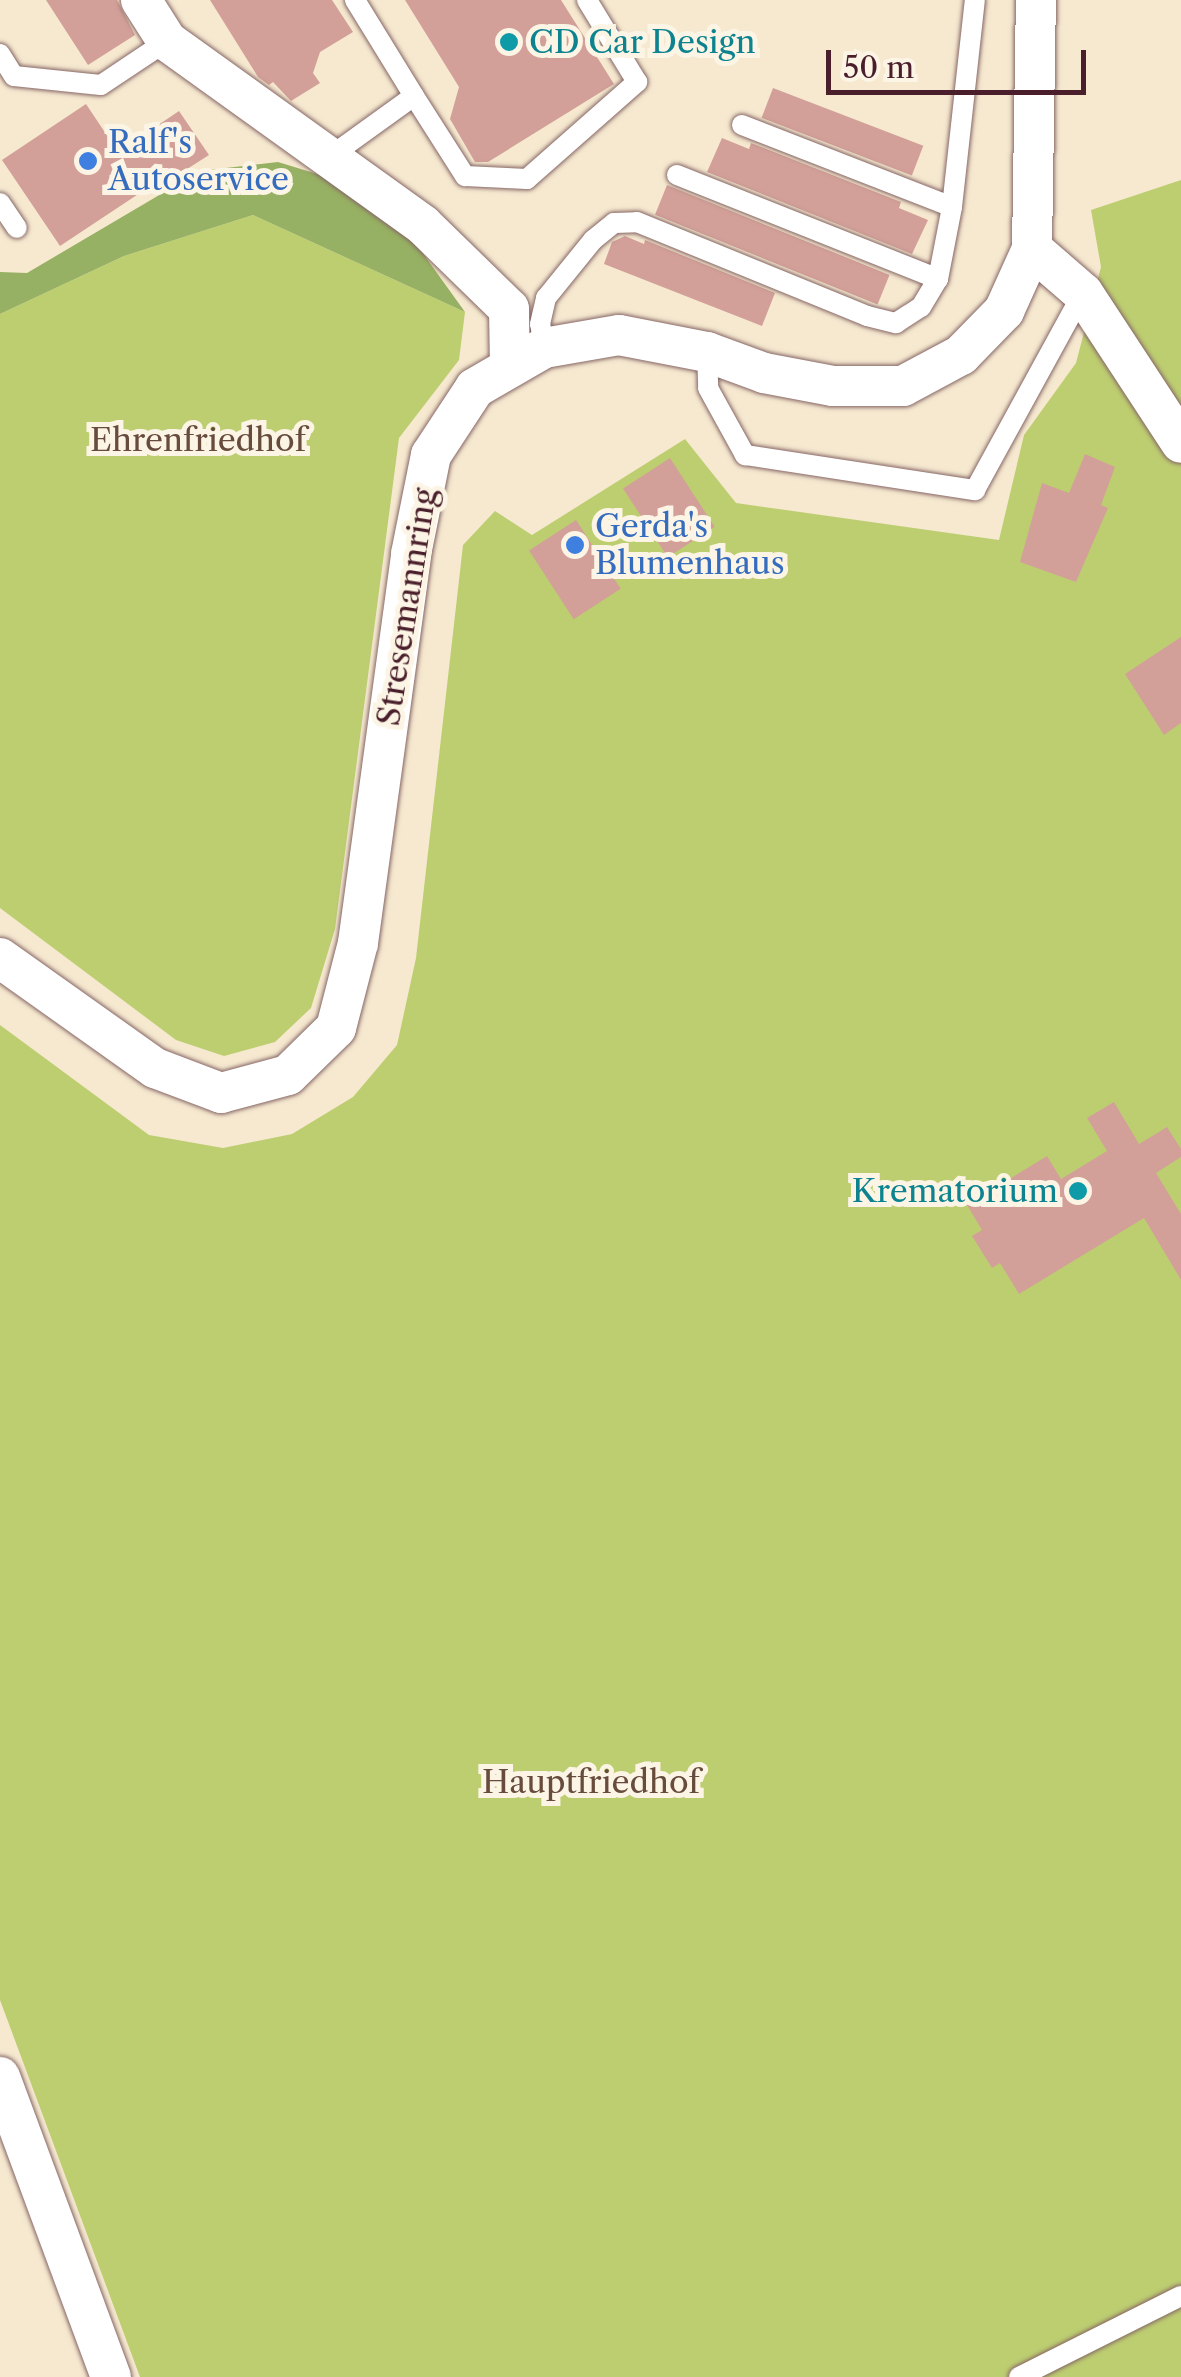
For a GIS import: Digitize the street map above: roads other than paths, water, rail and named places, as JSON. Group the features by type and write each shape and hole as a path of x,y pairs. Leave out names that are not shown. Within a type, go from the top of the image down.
{"street":[{"path":"141,0 167,41 423,225 508,308 527,357"},
{"name":"Stresemannring","path":"0,958 155,1068 221,1093 288,1075 336,1028 358,943 412,554 431,455 475,388 527,357 619,335 707,352 764,373 832,386 903,386 961,355 1004,311 1032,250 1036,0"},
{"path":"1032,250 1083,293 1181,443"},
{"path":"0,2077 112,2377"}],"lane":[{"path":"355,0 465,176 527,179 637,82 587,0"},
{"path":"527,357 546,298 594,240 614,223 637,222 867,316 896,322 921,306 938,278 952,207 974,0"},
{"path":"0,54 14,76 101,85 167,41"},
{"path":"328,158 414,96"},
{"path":"742,125 952,207"},
{"path":"677,174 938,278"},
{"path":"0,202 16,228"},
{"path":"707,352 708,388 745,455 975,490 1083,293"},
{"path":"1019,2377 1181,2296"}],"place":[{"name":"CD Car Design","path":"509,42"},
{"name":"Ralf's Autoservice","path":"88,161"},
{"name":"Gerda's Blumenhaus","path":"575,545"},
{"name":"Krematorium","path":"1078,1191"}],"park label":[{"name":"Ehrenfriedhof","path":"198,440"},
{"name":"Hauptfriedhof","path":"591,1782"}]}
